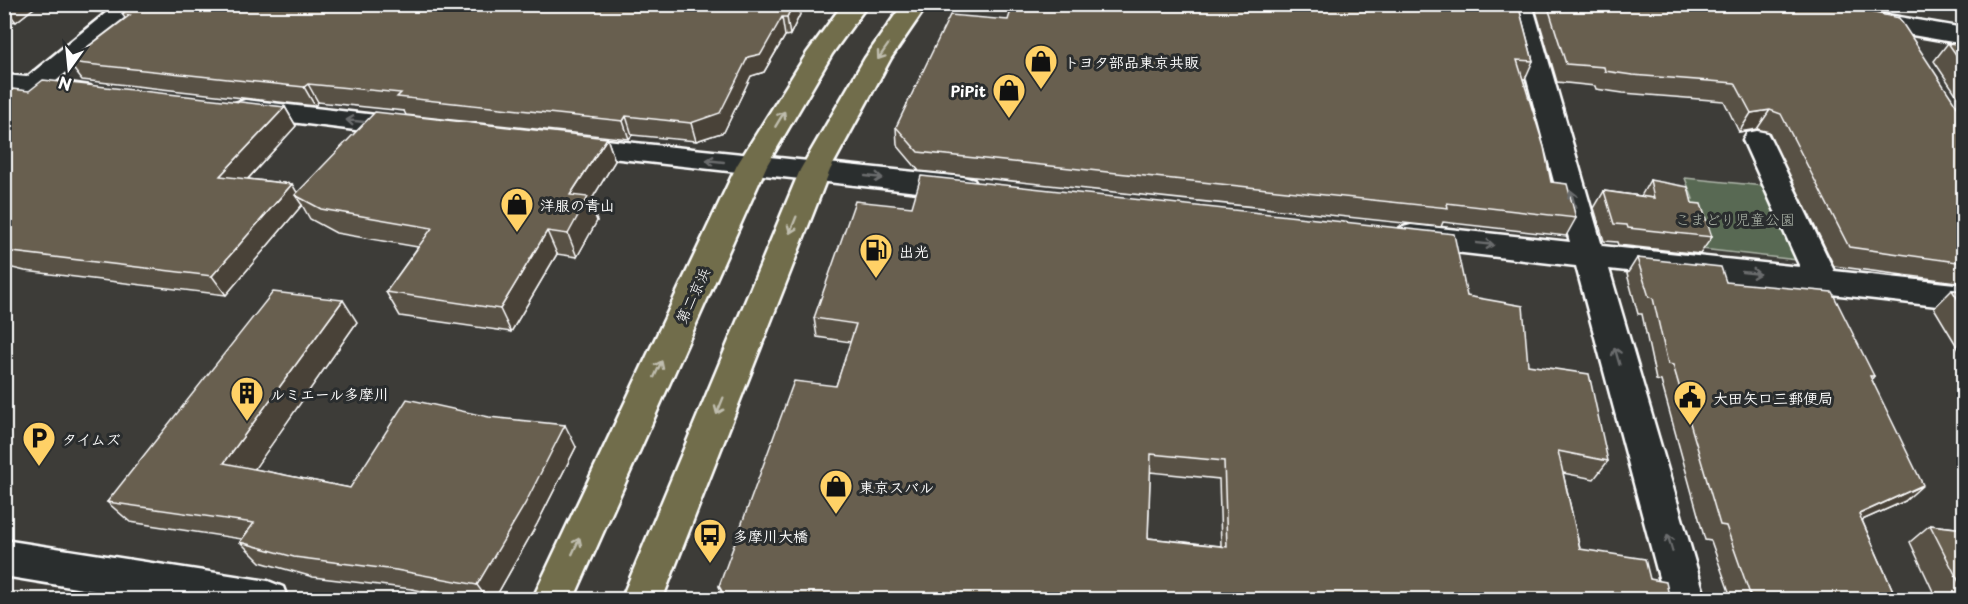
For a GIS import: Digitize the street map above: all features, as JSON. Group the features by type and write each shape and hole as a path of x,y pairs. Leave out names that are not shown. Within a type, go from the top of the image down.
{"highway":[{"name":"第二京浜","path":"552,600 752,165 820,53 856,4"},
{"path":"641,600 816,170 878,58 916,4"}],"street":[{"path":"4,110 18,85 133,4"},
{"path":"1519,4 1686,600"},
{"path":"1773,4 1884,17 1964,36"},
{"path":"1884,17 1913,54"},
{"path":"18,85 104,94"},
{"path":"223,107 435,130"},
{"path":"1757,140 1823,281"},
{"path":"542,142 996,190"},
{"path":"1387,233 1964,297"},
{"path":"5,558 268,600"}],"green space":[{"name":"こまどり児童公園","path":"1685,178 1764,186 1798,260 1693,248 1674,197 1693,199"}],"building":[{"path":"132,4 793,4 787,17 782,17 761,54 748,57 720,113 691,123 626,116 623,121 397,97 401,93 308,84 304,87 68,62 130,15 122,14"},
{"path":"1013,4 1052,4 1113,11 1113,4 1518,4 1533,61 1517,60 1544,147 1551,182 1567,184 1576,218 1447,203 1448,208 918,152 896,127 950,15 1008,20"},
{"path":"1547,4 1831,4 1899,18 1964,117 1964,227 1962,227 1964,229 1964,263 1849,247 1781,114 1770,110 1751,113 1735,83 1632,75 1605,71 1604,67 1566,64"},
{"path":"1948,43 1964,45 1964,66"},
{"path":"43,80 285,107 220,176 292,184 212,276 4,251 4,95 12,89 29,91"},
{"path":"375,112 607,138 570,195 588,197 568,234 547,231 500,309 386,292 432,228 321,209 295,195"},
{"path":"921,176 1454,234 1467,296 1523,306 1528,365 1589,374 1608,461 1558,451 1580,549 1645,559 1650,579 1666,582 1670,600 727,600 719,586 794,381 836,386 856,324 814,318 855,201 912,207","holes":["1151,454 1224,461 1227,547 1148,538"]},
{"path":"1650,180 1688,187 1692,203 1701,204 1712,237 1628,228 1627,225 1614,224 1604,191 1654,198"},
{"path":"1637,258 1721,267 1726,282 1832,292 1874,376 1870,376 1923,485 1859,514 1897,600 1752,600 1726,526 1720,525 1673,365 1668,364 1653,298 1649,297"},
{"path":"1952,290 1964,291 1964,309"},
{"path":"273,292 343,300 224,463 350,488 407,399 489,417 565,425 525,504 477,585 396,570 294,557 240,542 254,523 107,502"},
{"path":"1930,525 1964,529 1964,592"}],"place":[{"name":"トヨタ部品東京共販","path":"1041,90"},
{"name":"PiPit","path":"1009,119"},
{"name":"洋服の青山","path":"517,233"},
{"name":"出光","path":"876,279"},
{"name":"ルミエール多摩川","path":"247,422"},
{"name":"大田矢口三郵便局","path":"1690,426"},
{"name":"タイムズ","path":"39,467"},
{"name":"東京スバル","path":"836,515"},
{"name":"多摩川大橋","path":"710,564"}]}
